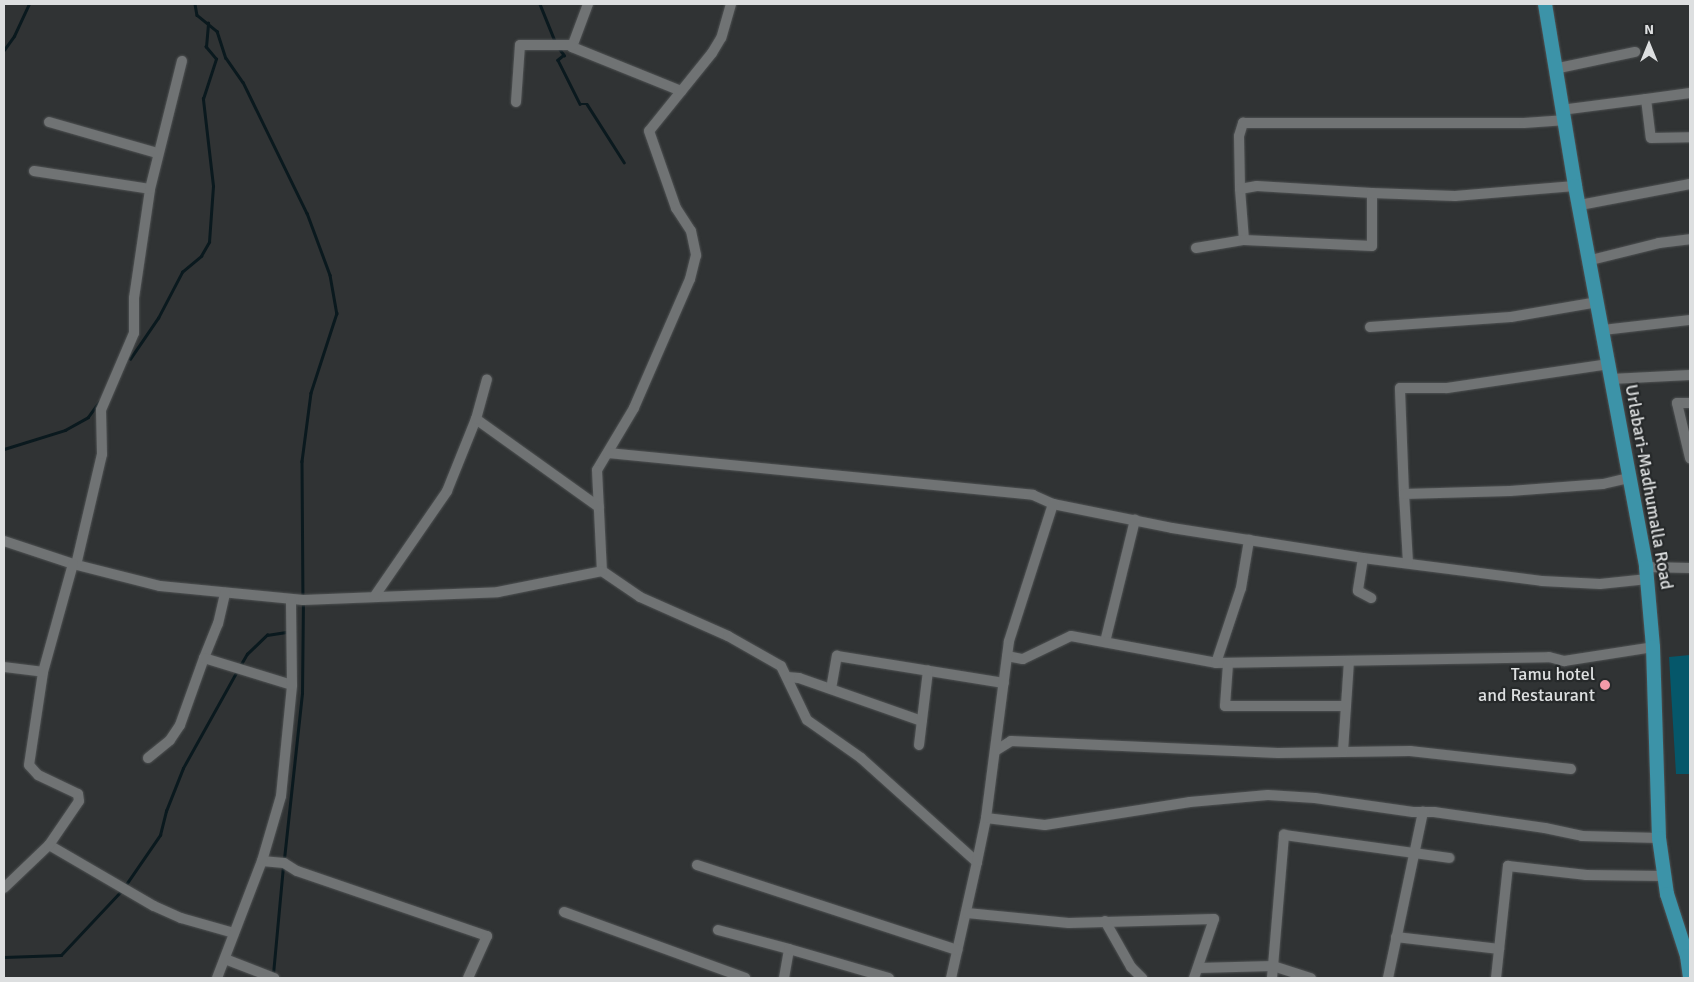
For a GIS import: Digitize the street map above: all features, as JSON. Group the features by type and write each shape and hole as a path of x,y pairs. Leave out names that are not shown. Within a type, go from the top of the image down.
{"main road":[{"name":"Urlabari-Madhumalla Road","path":"1545,4 1562,115 1591,260 1647,573 1653,648 1659,838 1664,876 1688,954 1690,978"}],"street":[{"path":"572,45 588,4"},
{"path":"602,571 597,470 634,408 690,279 696,255 691,231 676,208 649,131 717,45 731,4"},
{"path":"516,102 520,45 572,45 681,91"},
{"path":"1554,69 1635,52"},
{"path":"4,888 49,845 80,801 78,794 38,775 29,765 43,672 75,564 102,454 100,410 134,333 134,298 150,189 157,153 182,61"},
{"path":"1244,240 1240,189 1239,136 1243,123 1524,123 1646,98 1690,93"},
{"path":"1646,98 1651,138 1690,138"},
{"path":"49,122 157,153"},
{"path":"34,171 150,189"},
{"path":"1580,205 1690,184"},
{"path":"1240,189 1257,186 1455,196 1515,194 1575,186"},
{"path":"1196,248 1244,240 1372,246 1372,192"},
{"path":"1591,260 1659,243 1690,239"},
{"path":"1370,327 1511,317 1598,302"},
{"path":"1603,330 1690,320"},
{"path":"1408,563 1400,388 1447,388 1609,364"},
{"path":"1612,379 1690,376"},
{"path":"374,598 447,491 476,419 487,379"},
{"path":"1690,403 1677,403 1690,458"},
{"path":"476,419 599,508"},
{"path":"608,453 1016,493 1053,504 1249,540 1363,558 1542,581 1600,584 1647,573 1690,568"},
{"path":"1404,494 1510,491 1603,484 1630,478"},
{"path":"951,978 986,818 1007,656 1053,504"},
{"path":"1105,642 1135,520"},
{"path":"1216,663 1241,588 1249,540"},
{"path":"4,541 75,564 167,587 291,600 498,592 602,571 640,597 728,636 781,666 807,720 861,758 977,862"},
{"path":"1363,558 1358,591 1370,598"},
{"path":"148,758 170,740 180,724 218,624 225,593"},
{"path":"217,978 262,861 281,796 292,685 291,600"},
{"path":"1007,656 1023,659 1071,636 1228,664 1549,657 1564,661 1653,648"},
{"path":"831,689 837,656 1004,683"},
{"path":"204,658 292,685"},
{"path":"1344,751 1349,661"},
{"path":"1228,664 1225,706 1346,706"},
{"path":"4,666 43,672"},
{"path":"919,745 928,671"},
{"path":"787,677 799,678 922,721"},
{"path":"995,751 1011,741 1278,752 1344,751 1457,755 1571,769"},
{"path":"986,818 1045,825 1190,802 1268,795 1526,825 1582,836 1659,838"},
{"path":"1388,978 1423,812"},
{"path":"1272,978 1284,835 1449,858"},
{"path":"49,845 154,906 181,918 234,933"},
{"path":"262,861 284,863 297,871 488,936 468,978"},
{"path":"697,865 957,950"},
{"path":"1496,978 1508,866 1586,875 1664,876"},
{"path":"564,912 745,978"},
{"path":"966,913 1069,923 1214,919 1194,978"},
{"path":"1105,921 1131,967 1142,978"},
{"path":"718,930 889,978"},
{"path":"1396,937 1500,949"},
{"path":"784,978 789,949"},
{"path":"225,959 274,978"},
{"path":"1198,968 1273,966 1310,978"}],"shaded area":[{"path":"1690,655 1690,774 1676,774 1669,657"}],"waterway":[{"path":"4,50 14,36 29,4"},
{"path":"195,4 197,15 217,31 226,58 243,82 307,213 330,275 337,313 311,393 302,461 303,598"},
{"path":"540,4 555,41"},
{"path":"130,359 158,318 182,272 201,256 209,242 213,186 203,99 216,59 206,47 208,23"},
{"path":"559,48 564,55 558,60 580,104 587,104 624,162"},
{"path":"4,449 65,430 88,417 99,402"},
{"path":"284,859 302,693 303,603"},
{"path":"240,666 247,654 267,635 286,632"},
{"path":"125,886 160,835 166,811 183,768 237,671"},
{"path":"273,974 283,867"},
{"path":"4,957 61,955 121,891"}],"place":[{"name":"Tamu hotel and Restaurant","path":"1605,685"}]}
